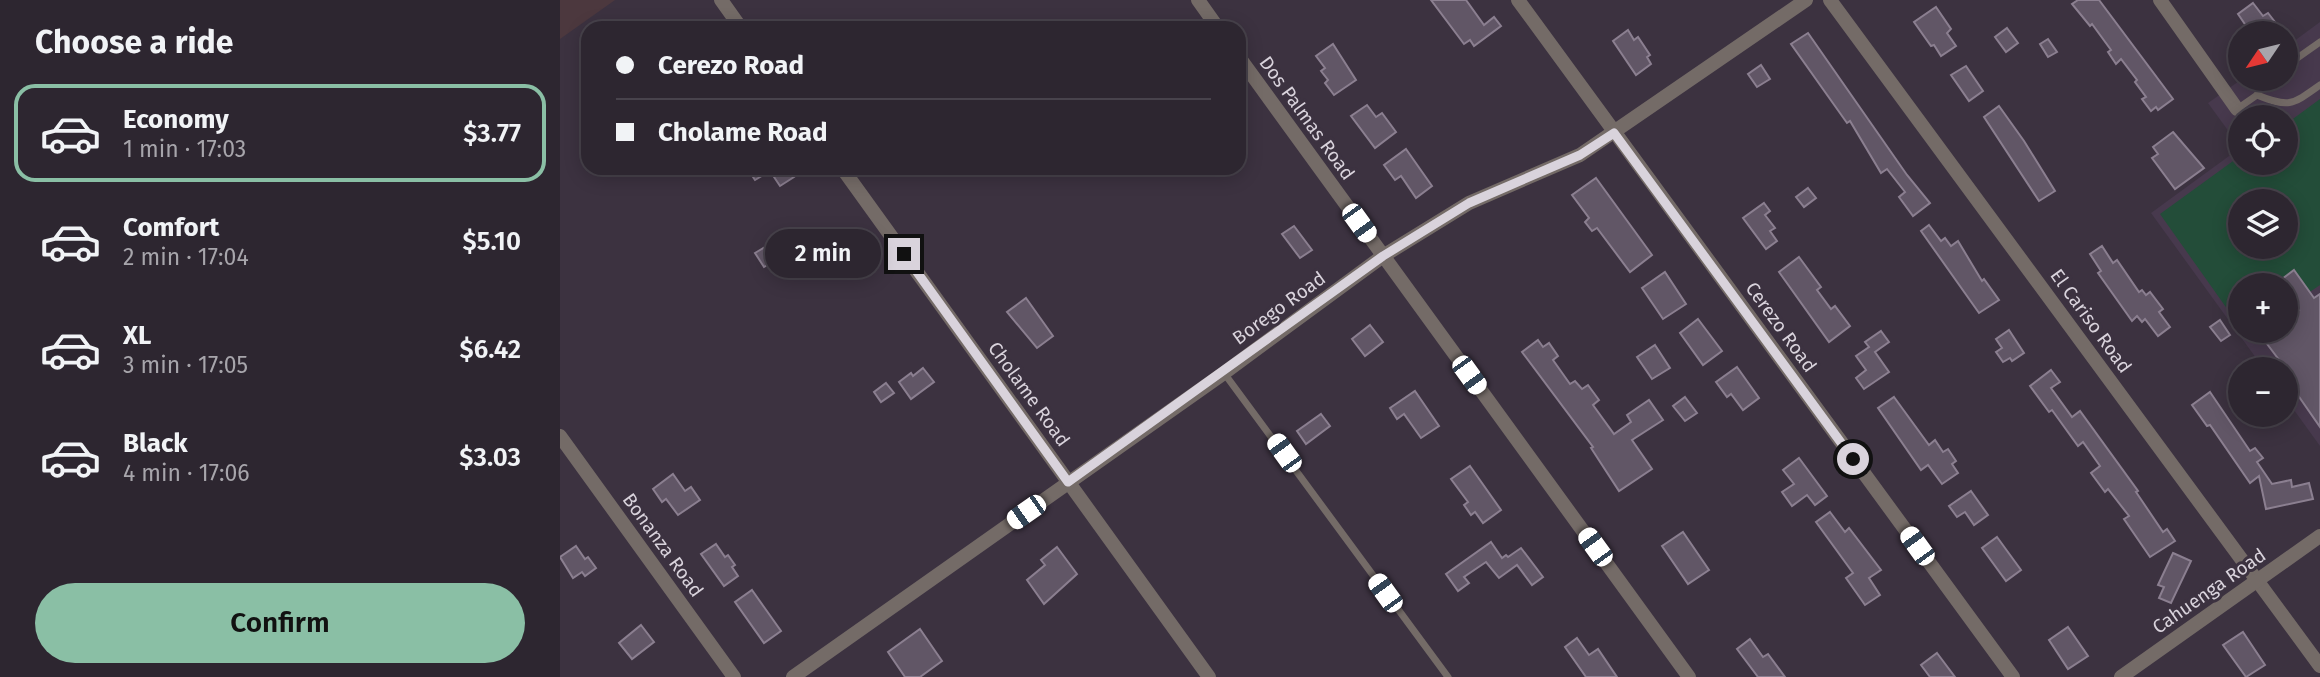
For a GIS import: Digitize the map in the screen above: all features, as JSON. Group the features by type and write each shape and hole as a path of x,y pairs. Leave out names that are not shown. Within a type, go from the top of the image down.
{"street":[{"path":"721,0 736,21"},
{"path":"1198,0 1213,21"},
{"name":"Cerezo Road","path":"1518,0 2013,677"},
{"name":"Borego Road","path":"793,677 1224,373 1383,256 1469,203 1580,155 1805,0"},
{"name":"El Cariso Road","path":"1830,0 2320,666"},
{"path":"2160,0 2234,105"},
{"name":"Dos Palmas Road","path":"1246,67 1689,677"},
{"name":"Cholame Road","path":"847,175 1209,677"},
{"name":"Bonanza Road","path":"560,436 734,677"},
{"name":"Cahuenga Road","path":"2121,677 2320,536"}],"lane":[{"path":"2298,58 2320,42"},
{"path":"2257,95 2281,105 2299,100 2320,85"},
{"path":"2243,105 2260,91"},
{"path":"1224,373 1448,677"}],"shaded area":[{"path":"560,0 615,0 585,21 581,21 581,24 560,39"},
{"path":"2320,22 2320,446 2298,416 2298,357 2255,357 2245,343 2298,343 2298,273 2228,273 2228,319 2151,213 2228,157 2228,175 2298,175 2298,105 2228,105 2228,130 2208,103 2228,89 2228,91 2298,91 2298,38"}],"green space":[{"path":"2320,99 2320,285 2298,300 2298,273 2228,273 2228,310 2160,214 2228,165 2228,175 2298,175 2298,115"}],"building":[{"path":"1431,0 1466,0 1484,25 1494,17 1501,26 1474,46 1470,40 1464,44"},
{"path":"2078,0 2099,0 2173,99 2158,110 2156,107 2151,111 2142,99 2146,97 2135,82 2137,80 2121,59 2116,64 2108,52 2111,50 2092,24 2090,26 2072,4"},
{"path":"2253,3 2263,16 2268,13 2274,21 2243,21 2238,14"},
{"path":"1936,7 1951,29 1947,33 1956,46 1941,56 1914,22"},
{"path":"2007,28 2018,43 2006,52 1995,37"},
{"path":"1628,30 1634,40 1638,37 1650,55 1647,57 1651,64 1636,75 1613,41"},
{"path":"1808,33 1907,175 1930,203 1913,216 1899,197 1905,192 1887,169 1881,173 1850,121 1847,123 1791,44"},
{"path":"2048,39 2057,52 2048,57 2040,44"},
{"path":"1333,44 1356,80 1334,95 1325,83 1328,80 1321,71 1325,68 1316,56"},
{"path":"1761,65 1770,79 1757,87 1748,74"},
{"path":"1966,66 1983,91 1969,101 1951,75"},
{"path":"1367,105 1376,117 1382,113 1396,132 1375,148 1351,116"},
{"path":"1999,106 2055,191 2039,201 1984,117"},
{"path":"2173,132 2204,168 2175,189 2152,158 2158,154 2153,147"},
{"path":"1406,149 1432,186 1416,198 1401,176 1395,180 1384,165"},
{"path":"773,175 793,175 794,177 780,186"},
{"path":"1596,178 1652,255 1630,272 1597,228 1592,231 1585,222 1589,218 1572,195"},
{"path":"1808,188 1816,198 1804,207 1796,197"},
{"path":"1764,203 1770,211 1765,215 1775,228 1770,231 1777,241 1766,249 1743,218"},
{"path":"1929,225 1941,241 1945,238 1951,246 1958,241 1982,281 1984,279 1999,300 1979,313 1921,231"},
{"path":"1294,226 1312,250 1300,258 1282,234"},
{"path":"830,241 845,263 830,272 816,250"},
{"path":"770,244 779,258 764,267 755,253"},
{"path":"2102,246 2113,263 2117,260 2139,292 2142,290 2146,295 2150,292 2163,309 2159,312 2170,327 2158,336 2145,319 2142,322 2137,316 2132,321 2098,273 2101,271 2090,254"},
{"path":"1799,257 1821,287 1817,290 1831,309 1835,306 1850,326 1829,342 1779,272"},
{"path":"1665,272 1686,304 1663,319 1642,288"},
{"path":"2298,276 2314,298 2320,294 2320,427 2298,395 2298,357 2277,357 2266,343 2298,343"},
{"path":"1026,298 1053,336 1037,348 1007,312"},
{"path":"1698,319 1722,351 1703,365 1680,333"},
{"path":"2220,320 2228,336 2221,341 2210,327"},
{"path":"1370,325 1383,342 1365,356 1352,339"},
{"path":"2009,330 2024,353 2012,361 2010,358 2003,362 1996,352 2002,348 1996,339"},
{"path":"1881,331 1889,342 1875,352 1889,372 1864,389 1856,378 1866,370 1856,356 1869,347 1865,342"},
{"path":"1538,340 1543,347 1549,343 1558,356 1553,360 1570,384 1575,381 1582,389 1588,385 1599,400 1593,405 1614,434 1631,422 1627,415 1649,400 1663,420 1632,440 1652,469 1619,491 1591,448 1593,447 1522,352"},
{"path":"1655,345 1670,368 1652,379 1637,357"},
{"path":"1737,367 1759,398 1743,410 1731,394 1727,397 1716,382"},
{"path":"923,368 934,382 911,399 899,382"},
{"path":"2051,370 2060,382 2051,388 2072,417 2080,411 2138,491 2136,492 2163,532 2167,529 2175,541 2150,557 2124,519 2129,516 2108,489 2105,492 2091,473 2100,466 2083,442 2078,446 2052,410 2049,412 2030,386"},
{"path":"886,383 894,393 881,402 874,392"},
{"path":"1415,391 1439,426 1421,438 1404,414 1397,419 1390,408"},
{"path":"2210,392 2228,419 2228,427 2234,427 2250,451 2255,448 2263,458 2257,462 2272,484 2291,480 2292,487 2309,483 2313,499 2266,509 2259,476 2250,483 2210,425 2207,426 2192,405"},
{"path":"1685,397 1697,413 1685,421 1673,406"},
{"path":"1894,397 1929,445 1935,440 1943,452 1948,449 1956,461 1952,464 1958,473 1942,484 1928,465 1921,470 1878,408"},
{"path":"1321,414 1330,426 1306,444 1297,431"},
{"path":"1799,458 1827,496 1815,505 1807,495 1792,506 1782,492 1794,484 1783,470"},
{"path":"1470,466 1501,510 1483,523 1475,512 1471,515 1464,505 1468,502 1451,479"},
{"path":"673,474 685,491 691,487 700,500 678,515 666,499 662,502 653,489"},
{"path":"1971,491 1988,515 1974,525 1965,512 1957,517 1949,506"},
{"path":"1830,512 1845,532 1849,528 1881,570 1869,578 1880,595 1865,605 1846,578 1853,573 1816,522"},
{"path":"1683,532 1709,570 1688,584 1662,546"},
{"path":"1997,537 2021,570 2006,581 1982,548"},
{"path":"1491,542 1502,558 1521,548 1543,577 1532,585 1517,565 1499,578 1486,562 1464,577 1469,583 1458,591 1446,574"},
{"path":"716,544 735,565 732,567 738,576 724,586 701,554"},
{"path":"576,546 596,568 585,576 582,572 573,578 560,557"},
{"path":"1057,547 1077,574 1044,604 1027,580 1045,565 1041,560"},
{"path":"2173,553 2191,561 2171,603 2159,598 2164,587 2158,585"},
{"path":"752,590 781,631 764,643 735,602"},
{"path":"641,625 654,642 632,659 619,643"},
{"path":"2068,627 2088,656 2068,669 2049,640"},
{"path":"920,629 942,661 920,677 905,677 888,652"},
{"path":"2243,632 2265,665 2246,677 2223,645"},
{"path":"1577,638 1589,655 1598,649 1617,677 1586,677 1565,647"},
{"path":"1750,639 1763,657 1768,654 1785,677 1758,677 1737,649"},
{"path":"1937,653 1955,677 1930,677 1921,665"}],"route":[{"path":"904,254 1068,482 1224,373 1383,256 1469,203 1580,155 1614,133 1853,459"}]}
